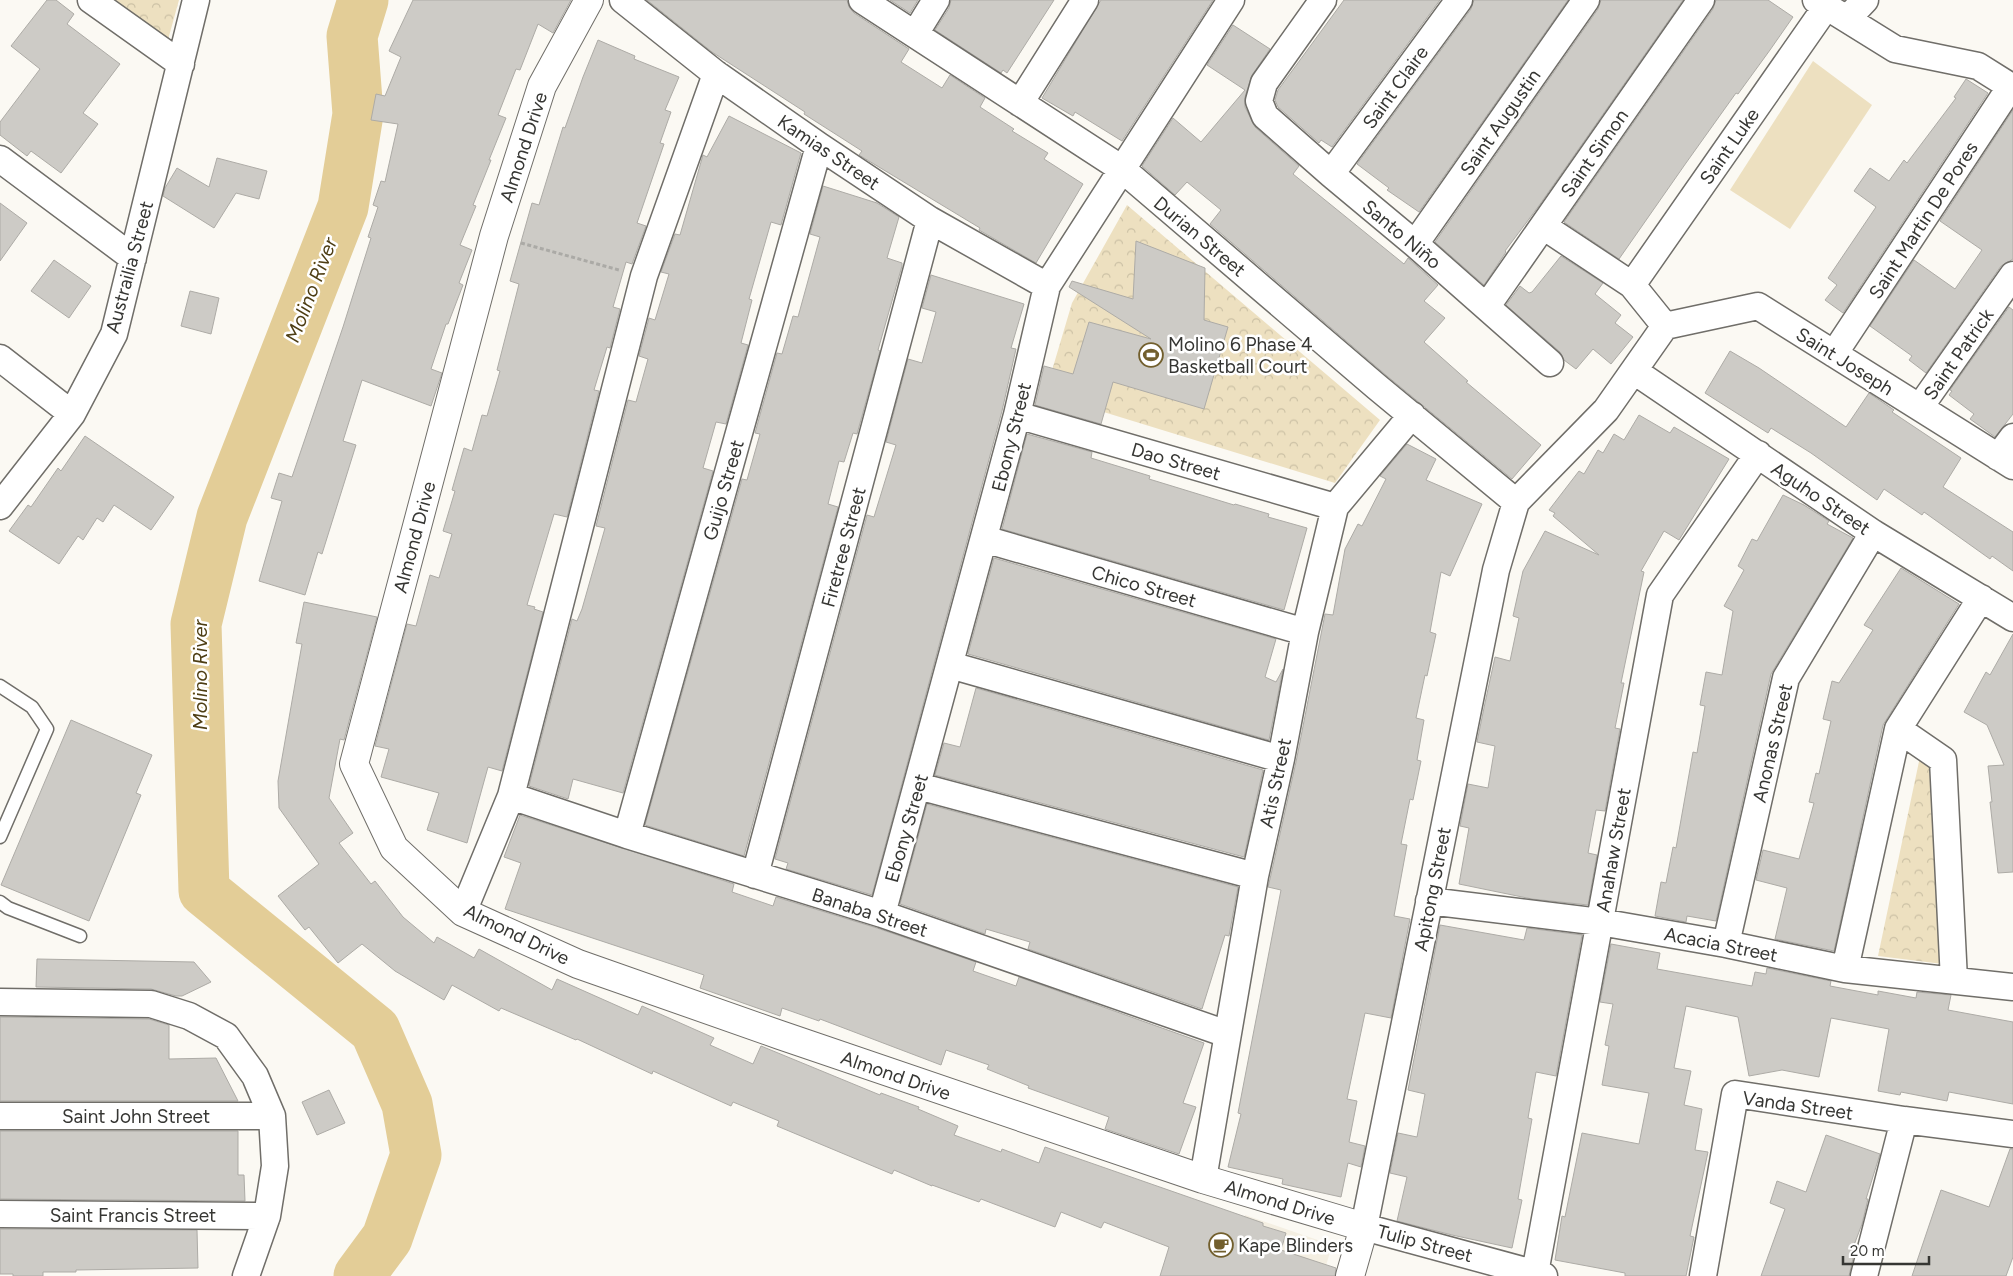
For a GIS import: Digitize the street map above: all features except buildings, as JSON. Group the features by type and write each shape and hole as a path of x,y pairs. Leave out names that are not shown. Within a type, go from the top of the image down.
{"street":[{"path":"91,0 181,64"},
{"name":"Austrailia Street","path":"0,506 72,414 114,334 196,0"},
{"name":"Almond Drive","path":"590,0 542,86 494,236 354,764 394,848 463,912 578,964 780,1035 1204,1179 1364,1227"},
{"name":"Kamias Street","path":"623,0 716,74 819,146 930,220 1048,286"},
{"name":"Durian Street","path":"862,0 1122,169 1516,502"},
{"path":"915,34 936,0"},
{"path":"1020,103 1085,0"},
{"name":"Ebony Street","path":"882,914 1017,415 1048,286 1231,0"},
{"name":"Santo Niño","path":"1323,0 1264,83 1259,101 1265,116 1487,306 1550,363"},
{"name":"Saint Claire","path":"1331,174 1459,0"},
{"name":"Saint Augustin","path":"1415,244 1586,0"},
{"name":"Saint Simon","path":"1487,306 1701,0"},
{"name":"Saint Luke","path":"1632,285 1830,8 1857,10 1865,0"},
{"path":"1830,8 1895,49 1978,66 2012,87"},
{"path":"463,912 510,796 644,276 716,74"},
{"name":"Saint Martin De Pores","path":"1834,354 2012,87"},
{"name":"Guijo Street","path":"627,835 819,146"},
{"path":"0,159 133,258"},
{"name":"Firetree Street","path":"755,875 930,220"},
{"path":"1516,502 1606,410 1665,326 1632,285 1543,226"},
{"name":"Saint Patrick","path":"1920,408 2013,275"},
{"name":"Saint Joseph","path":"1665,326 1758,306 1920,408 2008,453"},
{"path":"0,358 72,414"},
{"name":"Aguho Street","path":"1634,371 1873,533 2013,618"},
{"name":"Dao Street","path":"1017,415 1335,507"},
{"name":"Atis Street","path":"1204,1179 1227,1034 1256,876 1305,632 1335,507 1412,415"},
{"name":"Anahaw Street","path":"1539,1275 1600,922 1660,595 1758,454"},
{"name":"Apitong Street","path":"1350,1276 1364,1227 1496,570 1516,502"},
{"name":"Anonas Street","path":"1726,944 1786,678 1873,533"},
{"name":"Chico Street","path":"984,539 1305,632"},
{"path":"1844,969 1898,729 1980,598"},
{"path":"950,665 1281,759"},
{"path":"1898,729 1944,760 1954,980"},
{"path":"918,786 1256,876"},
{"name":"Banaba Street","path":"510,796 627,835 882,914 1227,1034"},
{"name":"Acacia Street","path":"1429,901 1600,922 1726,944 1844,969 2013,987"},
{"path":"0,1002 151,1004 189,1016 226,1036 256,1076 272,1116 275,1166 267,1216 246,1276"},
{"name":"Vanda Street","path":"1703,1276 1735,1094 1904,1120 2013,1134"},
{"name":"Saint John Street","path":"0,1116 272,1116"},
{"path":"1864,1276 1904,1120"},
{"name":"Saint Francis Street","path":"0,1214 267,1216"},
{"name":"Tulip Street","path":"1364,1227 1539,1275"}],"lane":[{"path":"0,686 32,707 47,729 0,837"},
{"path":"0,902 8,908 80,936"}],"path":[{"path":"494,236 644,276"}],"shaded area":[{"path":"1245,1215 1332,1245 1323,1276 1238,1276"}],"green space":[{"path":"103,0 179,0 166,47"},
{"path":"1813,61 1872,105 1790,229 1730,190"},
{"path":"1127,205 1380,420 1335,483 1045,394 1072,303"},
{"path":"1921,752 1939,763 1951,965 1878,956"}],"waterway":[{"name":"Molino River","path":"359,1276 387,1238 416,1155 407,1104 375,1030 204,891 196,624 222,517 343,207 358,114 352,36 363,0"}],"place":[{"name":"Molino 6 Phase 4 Basketball Court","path":"1151,355"},
{"name":"Kape Blinders","path":"1221,1245"}]}
